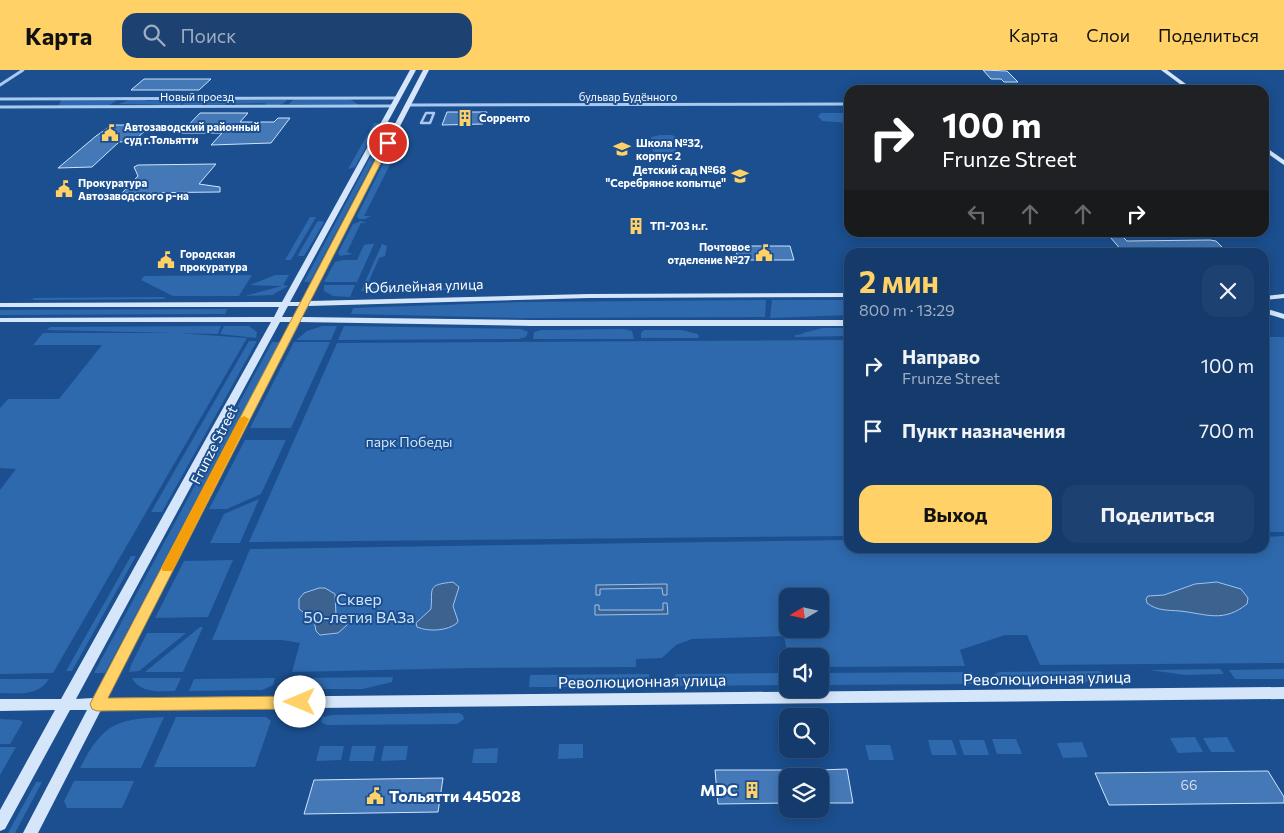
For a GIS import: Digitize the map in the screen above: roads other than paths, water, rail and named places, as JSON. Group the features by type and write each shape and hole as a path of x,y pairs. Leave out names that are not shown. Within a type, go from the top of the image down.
{"main road":[{"name":"Frunze Street","path":"0,824 413,70"},
{"name":"Frunze Street","path":"30,833 426,70"},
{"path":"1158,70 1178,85"},
{"path":"1164,70 1184,85"},
{"path":"409,78 422,78"},
{"path":"1269,147 1284,158"},
{"path":"369,151 383,151"},
{"path":"1269,152 1284,163"},
{"path":"1269,291 1284,291"},
{"name":"Юбилейная улица","path":"0,305 303,304 580,296 844,296"},
{"path":"1269,298 1284,296"},
{"path":"1269,312 1284,318"},
{"path":"791,323 812,318 844,318"},
{"path":"1269,319 1284,318"},
{"path":"0,320 296,319 532,323 844,322"},
{"name":"Революционная улица","path":"0,705 1284,693"}],"street":[{"path":"0,85 23,70"},
{"name":"Новый проезд","path":"184,99 190,93"},
{"path":"285,106 291,98"},
{"name":"Новый проезд","path":"0,99 398,98"},
{"path":"112,106 122,99"},
{"name":"бульвар Будённого","path":"408,105 844,104"},
{"name":"Новый проезд","path":"0,106 394,106"},
{"path":"426,113 434,113 430,122 421,122 426,113"}],"place":[{"name":"Сорренто","path":"465,118"},
{"name":"Автозаводский районный суд г.Тольятти","path":"110,133"},
{"name":"Школа №32, корпус 2","path":"622,149"},
{"name":"Детский сад №68 \"Серебряное копытце\"","path":"740,176"},
{"name":"Прокуратура Автозаводского р-на","path":"64,189"},
{"name":"ТП-703 н.г.","path":"636,226"},
{"name":"Почтовое отделение №27","path":"764,253"},
{"name":"Городская прокуратура","path":"166,260"},
{"name":"MDC","path":"752,790"},
{"name":"Тольятти 445028","path":"375,796"}],"park label":[{"name":"парк Победы","path":"409,442"},
{"name":"Сквер 50-летия ВАЗа","path":"359,608"}]}
